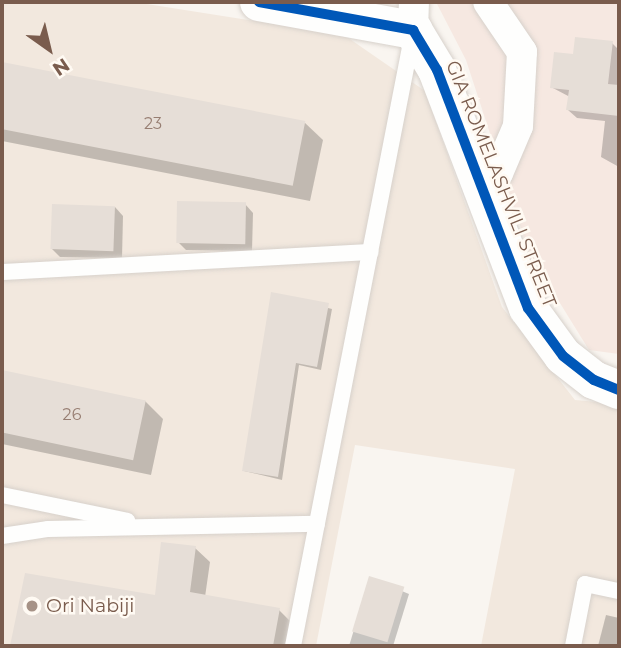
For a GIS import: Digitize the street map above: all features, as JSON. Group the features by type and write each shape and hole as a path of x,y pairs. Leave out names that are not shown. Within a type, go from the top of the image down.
{"street":[{"path":"259,2 414,16"},
{"path":"476,174 498,173 518,126 522,52 488,2"},
{"name":"GIA ROMELASHVILI STREET","path":"414,16 528,308 563,356 594,380 619,390"}],"lane":[{"path":"293,646 414,16"},
{"path":"2,272 370,252"},
{"path":"2,495 157,527"},
{"path":"2,536 157,527 317,524"},
{"path":"573,646 585,584 619,591"}],"shaded area":[{"path":"2,2 134,2 344,35 425,91 502,307 575,400 619,404 619,646 481,646 515,469 355,445 316,646 2,646"},
{"path":"436,2 619,2 619,354 589,350 529,253 466,60"}],"building":[{"path":"575,37 613,41 608,84 619,85 619,116 566,110 569,90 550,88 554,52 573,54"},
{"path":"2,62 305,121 293,186 2,129"},
{"path":"177,201 246,202 245,244 176,243"},
{"path":"52,204 115,206 113,251 50,249"},
{"path":"271,292 329,303 317,367 296,363 278,477 242,471"},
{"path":"2,370 146,401 133,460 2,432"},
{"path":"161,542 196,546 190,592 280,608 273,646 10,646 25,573 155,595"},
{"path":"369,576 404,587 387,642 352,631"}],"cycle path":[{"path":"259,2 413,30 437,70 528,308 563,356 594,380 619,390"}],"place":[{"name":"Ori Nabiji","path":"32,606"}]}
